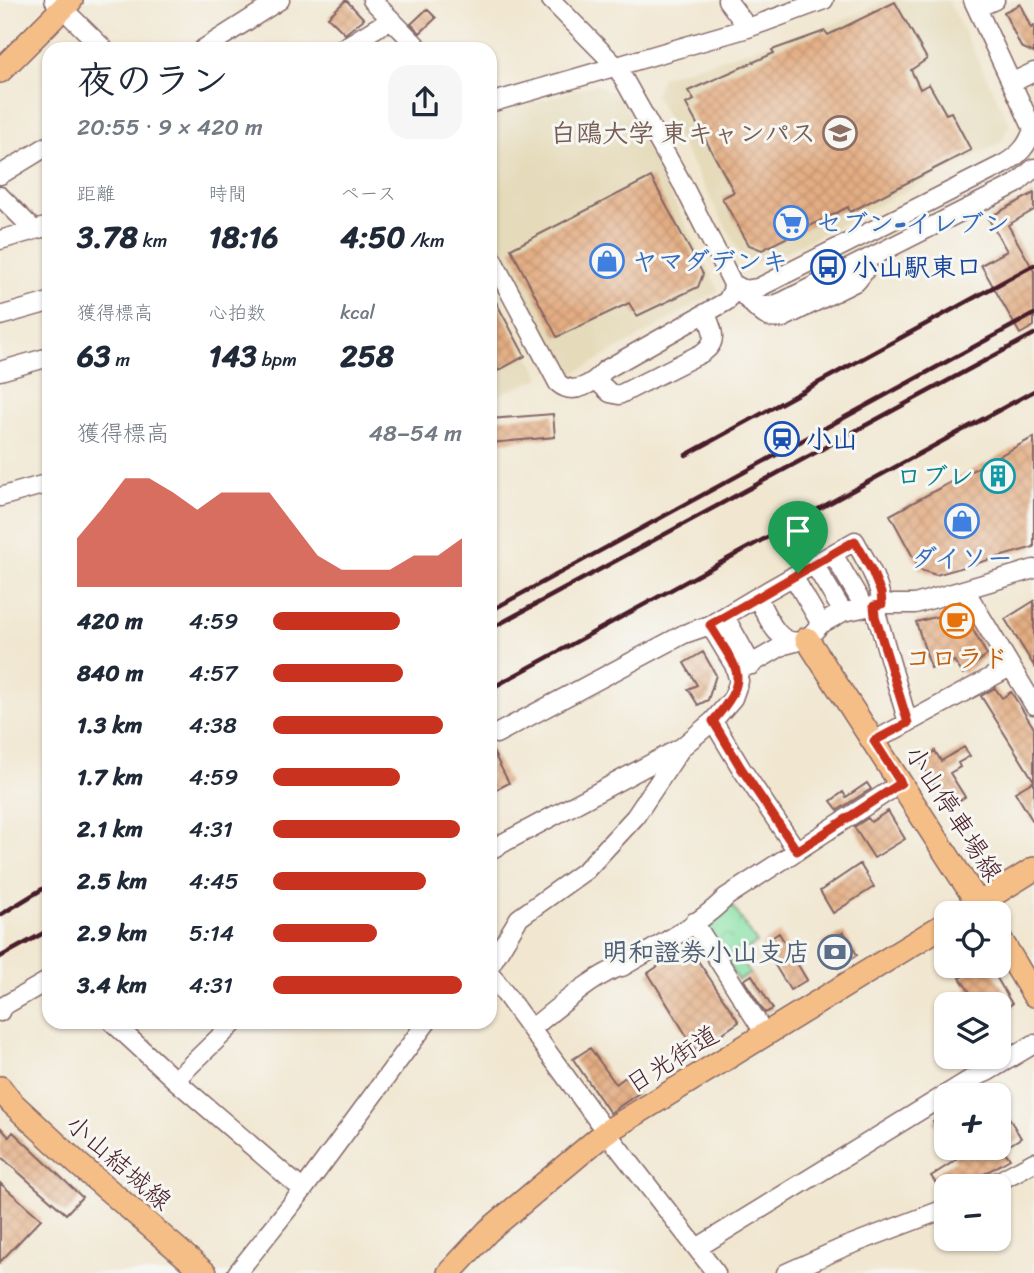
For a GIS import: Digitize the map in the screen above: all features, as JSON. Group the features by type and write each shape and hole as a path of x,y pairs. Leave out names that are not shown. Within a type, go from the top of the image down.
{"main road":[{"path":"0,71 62,3"},
{"name":"小山停車場線","path":"814,631 874,741 971,901"},
{"path":"989,901 1034,869"},
{"name":"日光街道","path":"449,1273 488,1231 606,1132 934,931"},
{"path":"1011,957 1034,995"},
{"name":"小山結城線","path":"0,1088 11,1102 78,1164 205,1273"}],"street":[{"path":"372,0 413,42"},
{"path":"551,0 617,67 683,185 733,284 748,300 759,306 775,305 869,258 1016,184 1034,168"},
{"path":"727,0 748,28"},
{"path":"497,101 748,28 824,0"},
{"path":"733,284 745,290 758,288 1004,164 1023,151 1034,130 975,4 995,0"},
{"path":"220,42 277,1"},
{"path":"62,3 98,42"},
{"path":"353,42 391,19"},
{"path":"1013,82 1034,72"},
{"path":"0,175 42,149"},
{"path":"0,196 42,228"},
{"path":"0,240 42,228"},
{"path":"497,268 558,383 563,387 575,389 596,380 605,370 706,314 727,300 733,284"},
{"path":"0,316 42,304"},
{"path":"596,380 610,393 619,395 702,354 712,345 714,339 706,314"},
{"path":"0,371 42,359"},
{"path":"0,497 42,485"},
{"path":"497,733 684,634 717,621 855,541 881,593 872,606"},
{"path":"833,554 859,598 872,606 908,723"},
{"path":"814,564 842,612"},
{"path":"757,597 783,639 792,642 842,612 872,606 915,604 1034,569"},
{"path":"793,576 814,631"},
{"path":"965,590 1034,705"},
{"path":"497,846 682,747 713,721 733,698 743,665 717,621"},
{"path":"743,665 814,631"},
{"path":"874,741 1010,667"},
{"path":"713,721 797,851"},
{"path":"497,962 519,918 586,870 635,817 682,747"},
{"path":"531,1029 591,984 694,922 726,897 901,783"},
{"path":"694,922 765,1034"},
{"path":"497,982 606,1132 716,1273"},
{"path":"1,1009 42,984"},
{"path":"1,1009 11,1008 42,996"},
{"path":"120,1029 303,1190"},
{"path":"175,1080 228,1029"},
{"path":"237,1273 303,1190 422,1029"},
{"path":"697,1248 971,1079 1034,1044"},
{"path":"1011,1175 1034,1162"},
{"path":"786,1273 842,1248 934,1214"}],"shaded area":[{"name":"白鴎大学 東キャンパス","path":"888,0 948,0 1010,124 1000,143 762,264 742,257 655,95 662,77 837,23"},
{"path":"597,84 622,98 719,291 570,376 556,362 497,249 497,114"},
{"path":"497,295 541,378 497,395"}],"green space":[{"path":"732,905 757,943 738,955 750,974 738,980 705,930 708,920"}],"building":[{"path":"346,0 364,19 345,34 328,17"},
{"name":"白鴎大学 東キャンパス","path":"895,2 927,59 911,70 920,89 929,84 946,114 951,112 971,150 850,212 848,207 762,250 749,245 722,198 734,192 686,104 694,100 688,91 774,53 772,50 825,31 828,35"},
{"path":"1020,4 1031,28 1034,26 1034,53 1021,47 1004,12"},
{"path":"427,9 436,18 420,33 411,24"},
{"name":"ヤマダデンキ","path":"651,177 703,274 698,287 637,316 629,303 557,337 511,249"},
{"path":"1034,193 1034,210 1008,225 1034,271 1034,326 1020,334 981,265 1007,251 988,218"},
{"path":"497,304 525,356 497,371"},
{"path":"553,414 555,437 497,442 497,418"},
{"name":"ロブレ","path":"1034,437 1034,547 936,575 920,570 890,515"},
{"path":"1034,601 1034,666 1005,619"},
{"path":"962,610 987,655 963,674 954,661 931,668 916,622"},
{"path":"703,652 716,675 708,700 698,705 688,689 697,685 684,663"},
{"path":"995,688 1002,698 1011,692 1034,728 1034,781 981,696"},
{"path":"964,747 970,756 958,763 960,767 950,773 965,797 949,807 919,761 935,751 941,761"},
{"path":"497,760 509,783 497,789"},
{"path":"1034,781 1034,823 1015,792"},
{"path":"867,783 871,789 838,810 831,801 843,792 846,797"},
{"path":"888,811 905,839 874,858 854,827 868,818 871,822"},
{"path":"860,864 874,887 833,913 820,891"},
{"path":"844,932 857,955 838,968 822,943"},
{"path":"779,933 807,980 790,990 762,944"},
{"path":"688,946 739,1022 696,1051 648,973"},
{"path":"752,975 773,1009 765,1013 744,980"},
{"path":"960,978 997,978 1005,992 970,992"},
{"path":"590,1048 616,1084 627,1076 639,1093 610,1113 573,1059"},
{"path":"1011,1121 1021,1138 1011,1144"},
{"path":"0,1127 9,1137 13,1132 82,1197 66,1214 0,1156"},
{"path":"956,1160 1008,1160 984,1174 934,1174"},
{"path":"0,1183 41,1219 0,1262"}],"railway":[{"path":"686,455 1034,265"},
{"path":"497,607 1034,314"},
{"path":"497,625 1034,334"},
{"path":"497,685 1034,391"},
{"path":"0,915 42,889"},
{"path":"0,957 42,934"}],"place":[{"name":"白鴎大学 東キャンパス","path":"840,133"},
{"name":"セブン-イレブン","path":"791,223"},
{"name":"ヤマダデンキ","path":"607,261"},
{"name":"小山駅東口","path":"828,267"},
{"name":"小山","path":"782,439"},
{"name":"ロブレ","path":"998,476"},
{"name":"ダイソー","path":"962,521"},
{"name":"コロラド","path":"957,621"},
{"name":"明和證券小山支店","path":"835,952"}],"route":[{"path":"855,541 881,593 882,604 874,606 875,616 908,723 874,741 901,783 797,851 713,721 733,698 739,681 734,665 710,625 798,573 855,541"}]}
